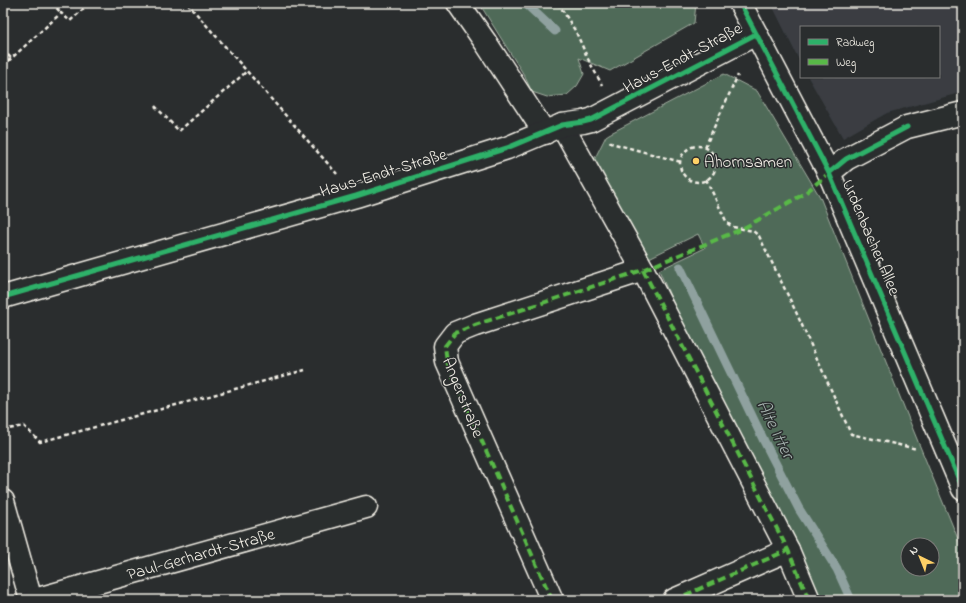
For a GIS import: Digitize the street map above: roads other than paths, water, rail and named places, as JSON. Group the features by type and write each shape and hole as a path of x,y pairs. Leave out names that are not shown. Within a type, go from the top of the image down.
{"street":[{"path":"458,3 553,129 643,270 788,550 809,600"},
{"name":"Urdenbacher Allee","path":"740,3 829,173 963,489"},
{"name":"Haus-Endt-Straße","path":"3,297 356,196 507,148 553,129 591,120 756,34"},
{"path":"829,173 846,159 907,127 963,113"},
{"name":"Angerstraße","path":"552,600 446,362 445,346 455,333 475,325 643,270"},
{"path":"3,501 31,600"},
{"name":"Paul-Gerhardt-Straße","path":"34,600 366,507"},
{"path":"674,600 788,550"}],"waterway":[{"name":"Alte Itter","path":"525,3 555,31"},
{"name":"Alte Itter","path":"680,267 764,441 799,509 837,569 851,600"}],"place":[{"name":"Ahornsamen","path":"696,161"}]}
